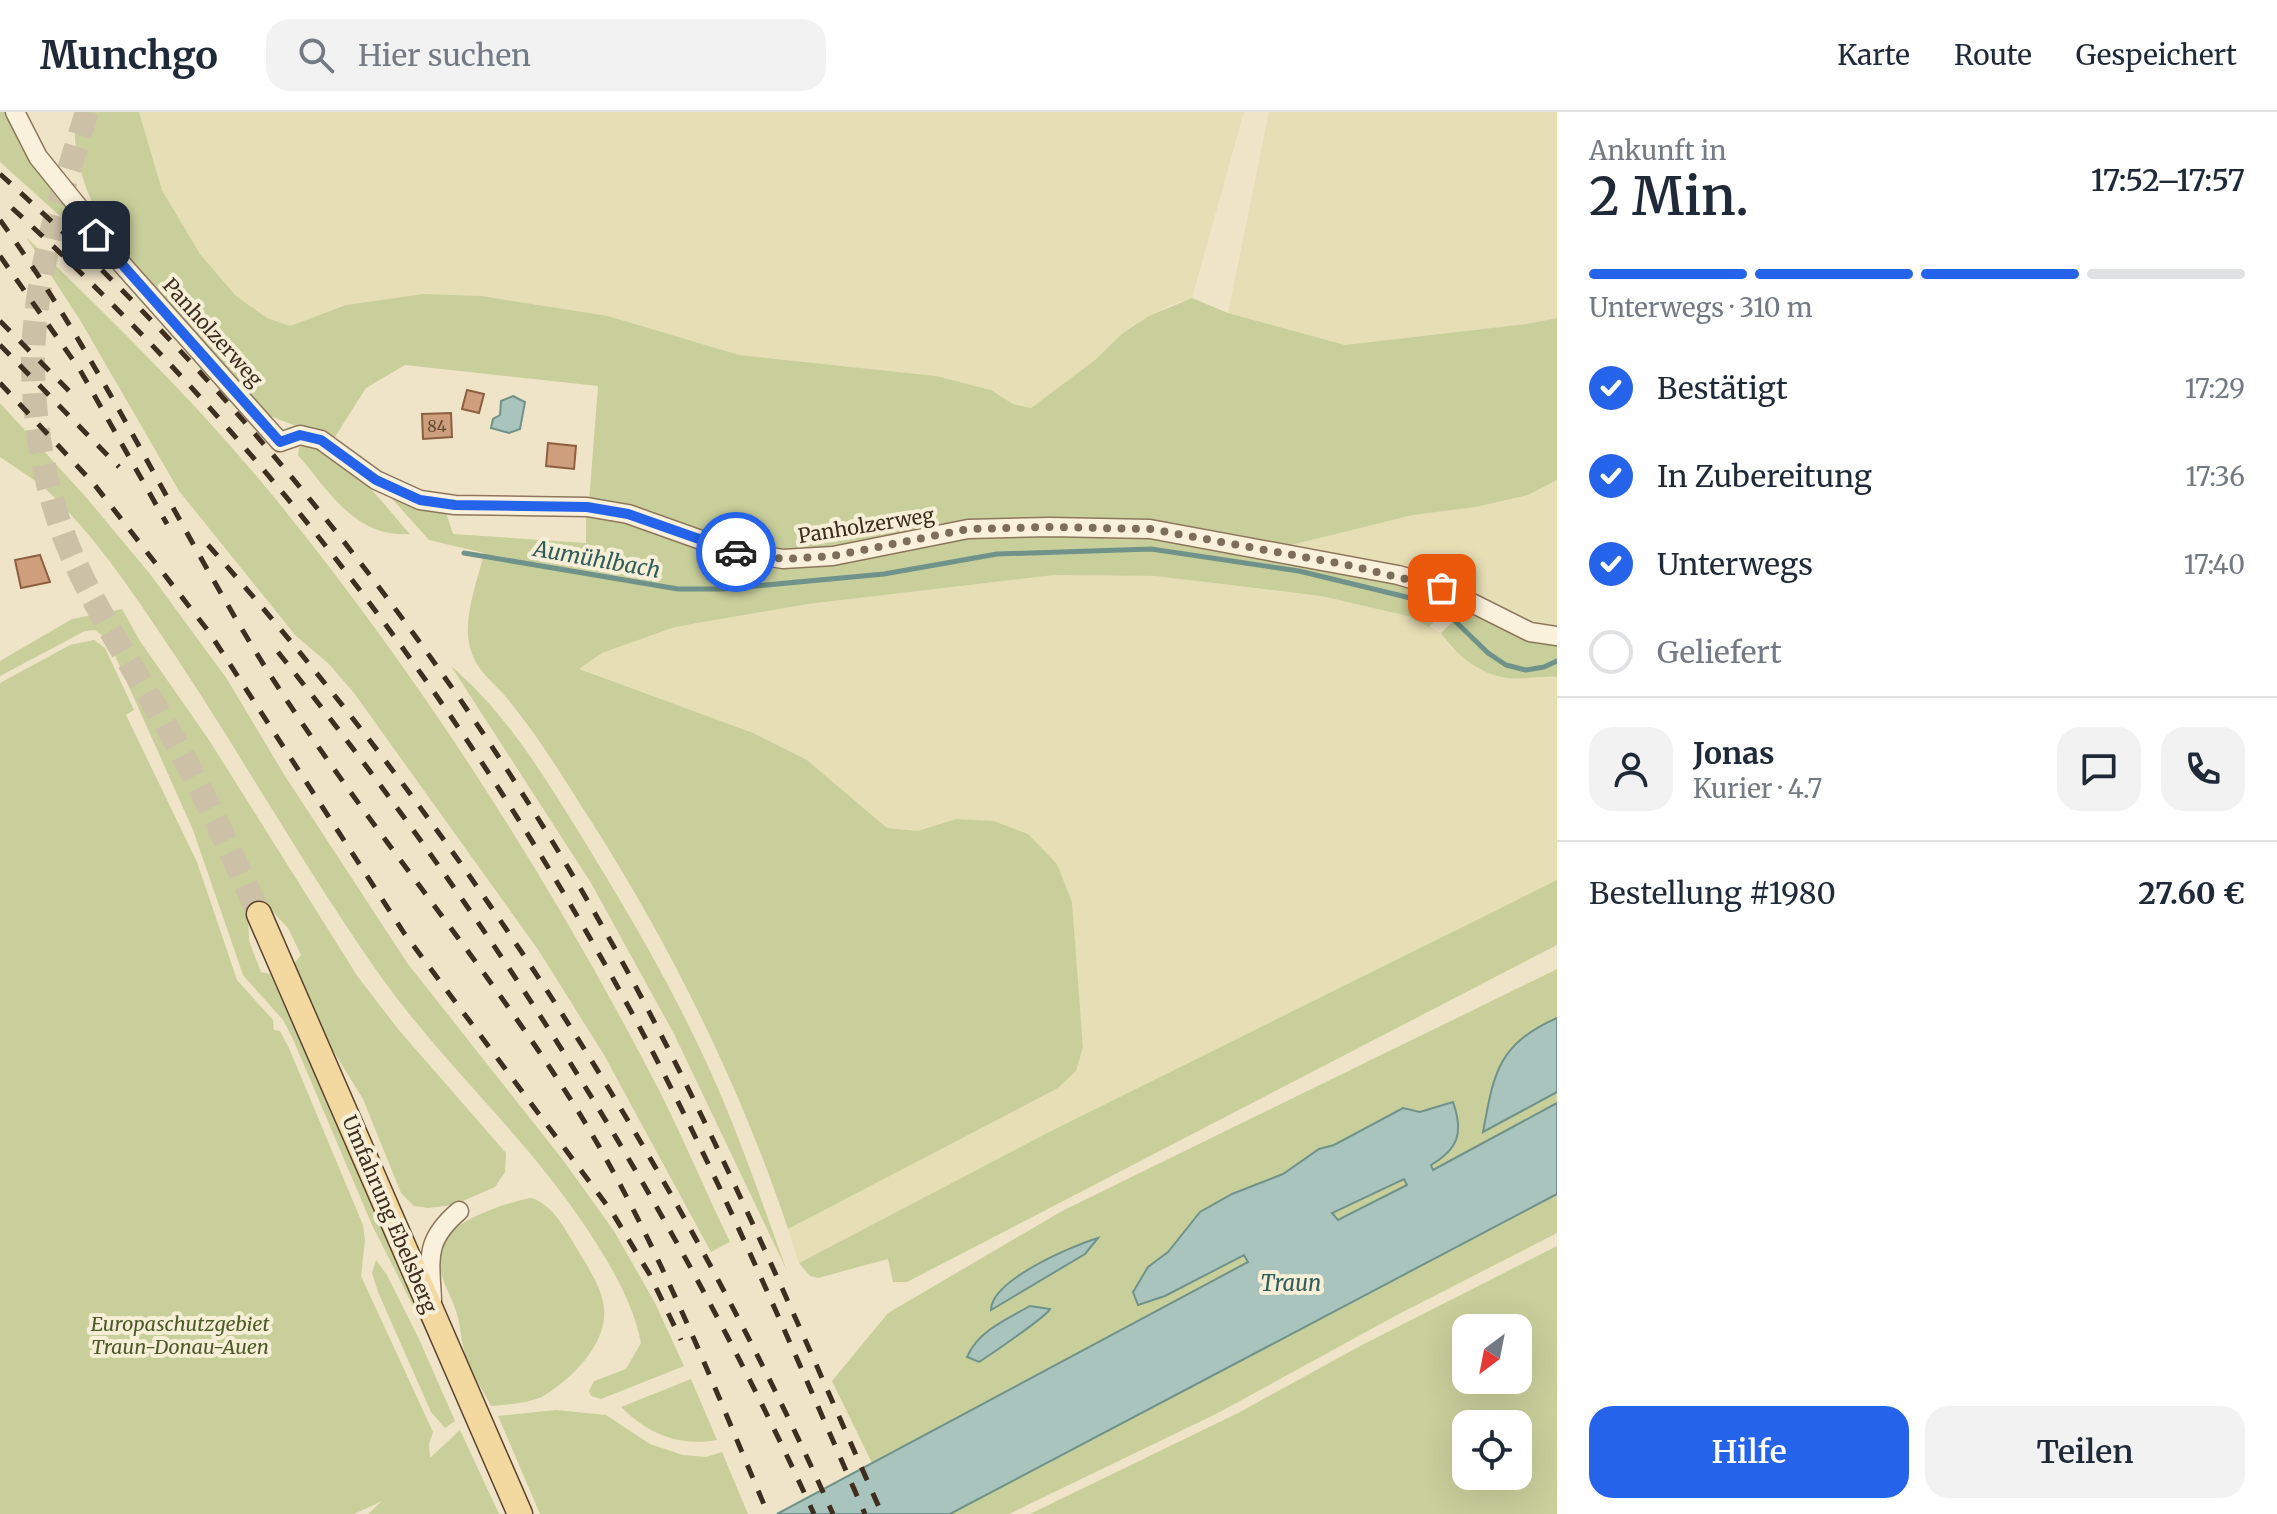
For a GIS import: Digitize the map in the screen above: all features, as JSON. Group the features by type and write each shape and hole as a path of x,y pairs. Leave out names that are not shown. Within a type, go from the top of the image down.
{"main road":[{"name":"Umfahrung Ebelsberg","path":"259,914 520,1514"}],"street":[{"name":"Panholzerweg","path":"15,112 38,157 96,235 280,442 300,435 321,440 376,480 420,500 455,505 587,507 628,514 732,551 783,559 833,556 968,529 1150,529 1398,575 1442,588 1530,632 1557,636"},
{"path":"432,1311 430,1248 434,1237 459,1211"}],"shaded area":[{"path":"139,112 1244,112 1192,298 1170,305 1123,333 1095,360 1031,408 1013,404 991,390 936,376 739,355 608,316 482,296 423,294 346,305 290,326 267,318 236,296 200,254 162,190"},
{"path":"1269,112 1557,112 1557,318 1345,345 1228,313"},
{"path":"1557,480 1557,631 1543,631 1399,569 1291,545 1413,515 1476,507 1528,495"},
{"path":"1054,575 1155,576 1321,596 1408,616 1441,633 1451,648 1478,669 1507,678 1557,677 1557,880 1049,1132 799,1263 788,1229 1058,1088 1076,1071 1083,1047 1072,902 1057,864 1028,834 994,821 956,819 918,831 887,828 807,760 578,670 602,653 675,627 808,604"}],"green space":[{"path":"0,112 9,112 80,220 91,244 0,162"},
{"path":"76,112 139,112 162,190 200,254 236,296 267,318 290,326 346,305 423,294 482,296 608,316 739,355 936,376 991,390 1013,404 1031,408 1095,360 1123,333 1149,316 1192,298 1228,313 1345,345 1557,318 1557,480 1528,495 1476,507 1413,515 1291,545 1150,519 1048,518 964,521 829,548 781,551 734,541 630,508 589,502 598,386 405,365 366,388 333,440 270,416 116,245 98,215 84,182 76,147"},
{"path":"26,237 219,432 332,571 435,713 530,861 618,1013 668,1109 730,1242 711,1252 604,1055 539,951 354,693 329,664 296,636 179,491 80,320"},
{"path":"0,403 85,496 150,574 227,679 285,776 408,964 563,1160 614,1231 655,1303 684,1366 601,1399 591,1396 589,1391 594,1381 626,1369 641,1343 626,1298 604,1256 564,1196 384,981 330,902 178,660 118,573 49,492 0,457"},
{"path":"299,447 320,448 348,467 410,534 374,528 345,510 298,455"},
{"path":"385,491 445,509 453,534 586,543 586,512 628,518 732,558 969,534 1149,534 1322,564 1450,596 1448,606 1429,627 1408,616 1321,596 1155,576 1054,575 808,604 675,627 602,653 579,669 753,733 807,760 887,828 918,831 956,819 994,821 1028,834 1057,864 1072,902 1083,1047 1076,1071 1058,1088 788,1229 749,1123 726,1071 649,918 550,757 472,654 469,617 484,553 429,540"},
{"path":"1473,608 1557,641 1557,677 1497,676 1461,656 1441,633 1464,611"},
{"path":"122,609 140,641 209,740 358,977 398,1029 506,1153 505,1172 495,1187 454,1205 414,1206 401,1193 363,1099 324,1036 294,964 301,955 288,928 266,905 248,911 249,941 261,972 270,974 456,1391 372,1225 293,1039 283,1020 243,975 193,830 108,640 95,630 85,631 0,676 0,661 72,619"},
{"name":"Europaschutzgebiet Traun-Donau-Auen","path":"94,640 105,648 134,710 126,715 197,862 237,980 273,1020 274,1030 280,1031 289,1048 363,1225 365,1240 361,1276 433,1432 429,1444 430,1458 460,1430 499,1514 368,1514 382,1501 354,1514 0,1514 0,683 70,645"},
{"path":"451,666 489,704 537,766 659,968 725,1105 787,1271 674,1034 591,883"},
{"path":"1557,880 1557,945 907,1282 893,1282 888,1259 818,1278 810,1276 799,1263 1049,1132"},
{"path":"1557,969 1557,1018 1542,1025 1484,1132 1557,1092 1557,1103 1433,1170 1430,1165 1447,1155 1453,1102 1420,1112 1402,1108 1333,1145 1319,1149 1283,1174 1200,1212 1168,1252 1148,1267 1138,1304 1165,1296 1245,1255 1248,1262 872,1463 832,1381 888,1313 1062,1211"},
{"path":"1405,1179 1408,1185 1337,1220 1331,1212"},
{"path":"1557,1194 1557,1233 1395,1316 1218,1413 1009,1514 950,1514"},
{"path":"532,1198 547,1206 568,1233 597,1284 603,1300 604,1321 586,1358 556,1388 533,1400 491,1406 466,1357 457,1314 441,1274 439,1249 443,1239 465,1222 494,1209"},
{"path":"1557,1246 1557,1514 1030,1514 1238,1413 1360,1346"},
{"path":"376,1260 387,1275 419,1339 455,1421 445,1428 431,1412 378,1292 372,1273"},
{"path":"691,1379 717,1440 690,1442 665,1436 642,1425 621,1407"},
{"path":"556,1410 606,1415 650,1444 683,1455 706,1457 722,1452 748,1514 540,1514 498,1416"}],"water":[{"path":"513,396 525,402 520,429 509,433 491,428 493,419 500,415 501,401"},
{"path":"1557,1018 1557,1092 1483,1132 1495,1077 1510,1050 1537,1028"},
{"name":"Traun","path":"1453,1102 1456,1113 1456,1139 1447,1153 1431,1165 1433,1170 1557,1103 1557,1194 950,1514 777,1514 1248,1262 1244,1255 1165,1296 1138,1305 1133,1292 1148,1267 1168,1252 1200,1212 1232,1194 1283,1174 1319,1149 1334,1145 1403,1108 1420,1112","holes":["1404,1179 1407,1185 1338,1220 1332,1213"]},
{"path":"1098,1238 1085,1254 991,1310 1004,1287 1018,1276 1053,1256"},
{"path":"1030,1306 1050,1309 979,1362 967,1357 986,1333"}],"building":[{"path":"467,390 484,394 479,413 462,409"},
{"path":"451,413 452,437 423,439 422,414"},
{"path":"548,443 576,446 574,469 546,466"},
{"path":"40,555 50,582 21,588 15,560"}],"waterway":[{"name":"Aumühlbach","path":"464,553 678,589 723,589 884,574 997,554 1151,549 1299,571 1427,602 1455,621 1488,653 1506,665 1526,670 1557,661"}],"tunnel":[{"path":"87,112 50,237 34,333 36,415 49,490 74,560 99,610 170,731 259,914"}],"railway":[{"path":"0,174 183,353 268,449 349,548 426,651 499,757 567,865 665,1042 761,1242 882,1514"},
{"path":"12,208 106,298 195,391 280,489 360,590 436,695 508,803 575,913 670,1086 756,1268 865,1514"},
{"path":"0,220 72,329 267,670 573,1103 655,1253 768,1514"},
{"path":"0,256 80,370 167,524"},
{"path":"0,321 76,398"},
{"path":"0,345 119,467"},
{"path":"0,383 94,484 209,632 404,933 612,1212 650,1275 681,1340"},
{"path":"208,545 301,654 390,767 476,885 557,1006 634,1130 705,1256 772,1385 833,1514"},
{"path":"278,652 431,855 572,1066 700,1286 814,1514"}],"way so far":[{"path":"736,552 783,559 833,556 968,529 1150,529 1398,575 1442,588"}],"route":[{"path":"96,235 211,360 280,442 300,435 329,443 376,480 420,500 455,505 587,507 628,514 736,552"}]}
